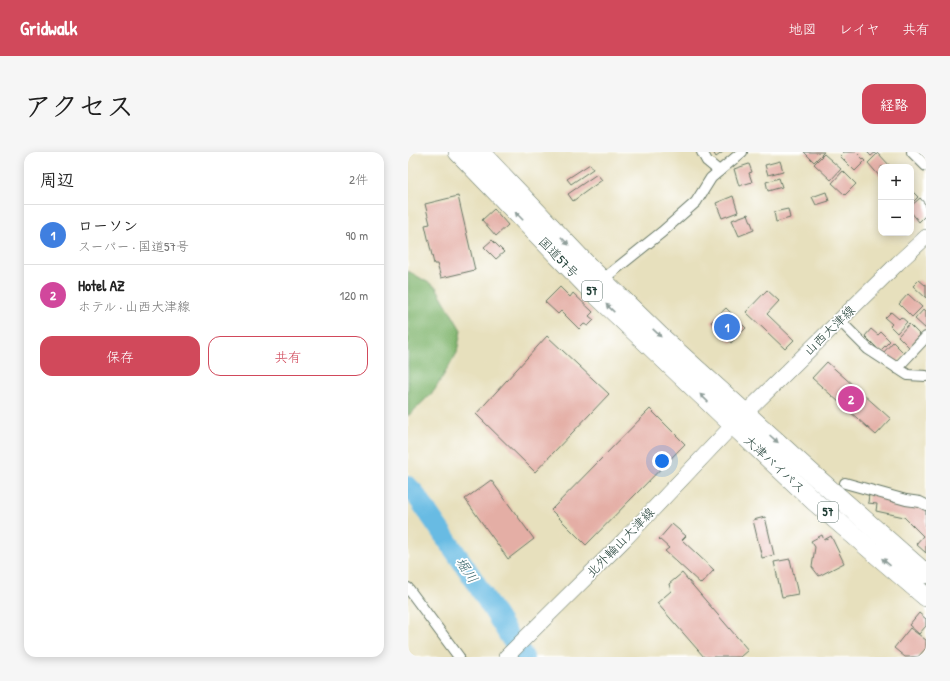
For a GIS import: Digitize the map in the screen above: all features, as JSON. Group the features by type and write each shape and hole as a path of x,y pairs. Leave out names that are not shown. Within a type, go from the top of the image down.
{"highway":[{"name":"国道57号","path":"458,152 585,284 739,419"},
{"name":"国道57号","path":"480,152 602,280 660,336 739,419"},
{"name":"大津バイパス","path":"739,419 815,502 919,571 926,596"}],"main road":[{"name":"山西大津線","path":"739,419 892,268 926,237"},
{"name":"北外輪山大津線","path":"506,657 624,540 739,419"}],"street":[{"path":"702,152 707,161 719,171"},
{"path":"602,280 662,232 696,202 711,178 742,152"},
{"path":"912,152 926,166"},
{"path":"846,328 868,349 908,375 926,376"},
{"path":"897,368 926,337"},
{"path":"845,483 906,500 920,502 926,505"},
{"path":"408,588 459,657"}],"green space":[{"path":"408,271 436,287 461,330 457,353 434,391 408,416"}],"building":[{"path":"713,152 723,152 716,157"},
{"path":"804,152 824,152 814,162"},
{"path":"844,152 856,152 865,161 855,171 840,156"},
{"path":"867,152 876,152 871,156"},
{"path":"878,153 888,164 878,164 878,175 868,163"},
{"path":"824,154 841,169 831,180 814,164"},
{"path":"780,161 783,171 768,175 765,165"},
{"path":"590,164 593,169 571,184 567,179"},
{"path":"749,164 752,172 749,173 752,182 739,186 734,169"},
{"path":"843,171 856,184 845,195 832,183"},
{"path":"597,174 602,180 573,201 568,194"},
{"path":"779,178 782,187 768,191 766,182"},
{"path":"826,192 829,201 816,205 812,197"},
{"path":"914,193 918,197 914,201"},
{"path":"458,196 475,270 441,278 437,264 434,264 425,225 430,224 425,204"},
{"path":"733,196 738,212 722,218 716,203"},
{"path":"920,198 926,205 926,215 919,222 914,216 914,203"},
{"path":"494,209 508,225 496,236 482,220"},
{"path":"788,209 790,218 776,222 774,212"},
{"path":"748,214 754,230 739,236 732,220"},
{"path":"492,240 504,252 496,259 484,247"},
{"path":"919,280 925,285 926,284 926,298 913,286"},
{"path":"560,287 570,297 573,293 593,312 589,316 594,320 588,326 584,324 579,329 561,311 558,314 545,302"},
{"path":"767,290 779,301 767,314 794,340 785,349 746,312"},
{"path":"908,294 922,307 912,317 899,304"},
{"path":"726,308 746,328 731,343 711,322"},
{"path":"924,309 926,311 926,329 915,319"},
{"path":"891,312 899,319 901,317 907,322 897,333 890,326 892,324 885,318"},
{"path":"909,324 920,335 909,347 898,336"},
{"path":"871,329 878,335 881,332 890,341 880,351 865,336"},
{"path":"547,336 609,394 535,472 476,414"},
{"path":"893,342 905,354 895,364 883,353"},
{"path":"827,362 891,419 876,435 812,378"},
{"path":"650,409 685,444 586,545 551,510"},
{"path":"491,480 534,539 508,559 465,499"},
{"path":"869,494 926,508 926,553 916,544 923,536 904,517 876,511 877,504 868,503"},
{"path":"765,517 774,555 762,558 753,520"},
{"path":"672,524 686,536 682,540 714,570 701,584 665,551 669,548 659,539"},
{"path":"822,535 824,540 831,536 844,563 819,576 812,567 815,547 811,541"},
{"path":"790,559 798,594 782,597 774,562"},
{"path":"682,573 748,650 740,657 704,657 657,603 671,591 669,584"},
{"path":"919,613 926,619 926,626 919,634 909,625"},
{"path":"910,628 926,640 926,648 918,657 905,657 894,648"}],"waterway":[{"name":"堀川","path":"408,486 467,569 524,657"}],"place":[{"name":"ローソン","path":"727,327"},
{"name":"Hotel AZ","path":"851,399"}]}
